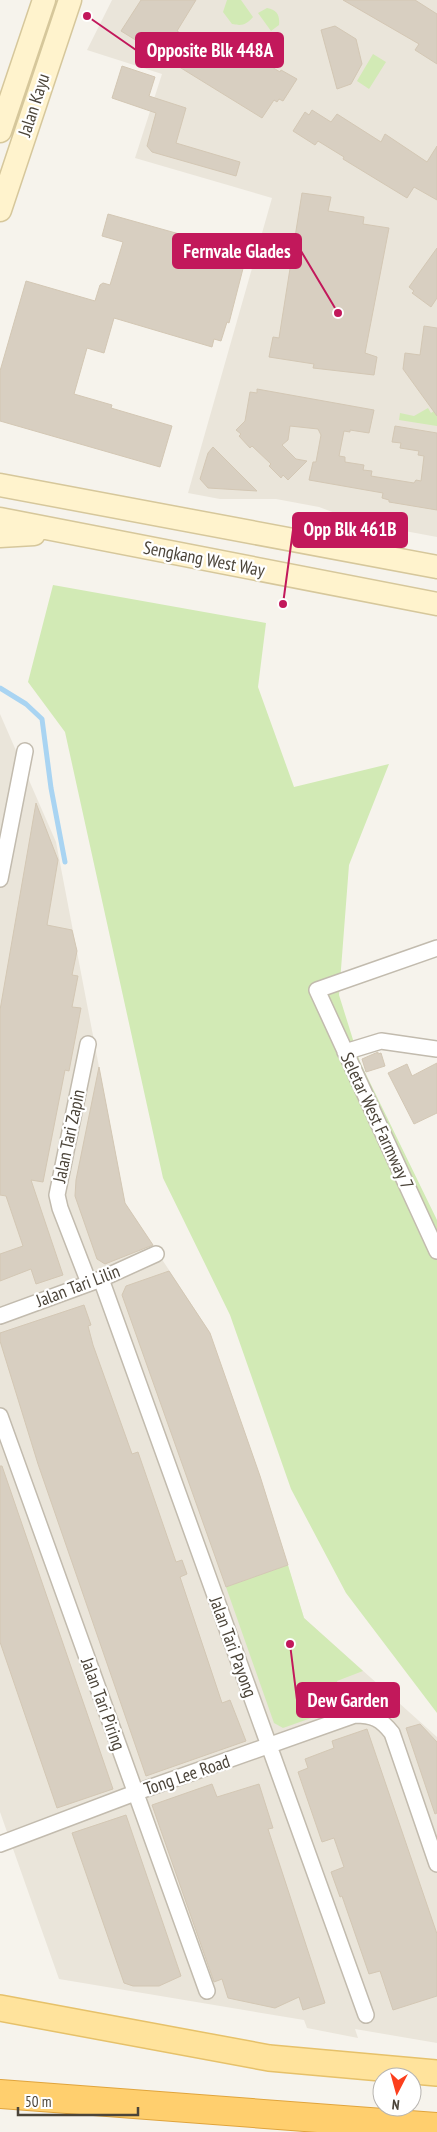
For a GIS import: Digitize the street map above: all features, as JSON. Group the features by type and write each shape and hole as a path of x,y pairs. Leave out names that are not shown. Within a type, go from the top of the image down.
{"highway":[{"path":"0,2094 437,2127"}],"main road":[{"name":"Jalan Kayu","path":"0,131 44,0"},
{"name":"Jalan Kayu","path":"0,210 10,141 70,0"},
{"name":"Sengkang West Way","path":"0,485 437,567"},
{"name":"Sengkang West Way","path":"0,519 437,604"},
{"path":"0,536 70,532"},
{"path":"0,2008 270,2058 437,2073"}],"street":[{"path":"0,879 25,751"},
{"name":"Seletar West Farmway 7","path":"437,948 317,990 437,1252"},
{"path":"345,1052 381,1042 437,1049"},
{"name":"Jalan Tari Zapin","path":"88,1044 57,1194 60,1208 95,1280"},
{"name":"Jalan Tari Lilin","path":"0,1316 95,1280 156,1254"},
{"name":"Jalan Tari Payong","path":"95,1280 366,2015"},
{"name":"Jalan Tari Piring","path":"0,1416 207,1992"},
{"name":"Tong Lee Road","path":"0,1844 135,1793 355,1715 376,1717 392,1733 437,1864"}],"shaded area":[{"path":"112,0 437,0 437,537 362,523 319,507 276,499 220,499 188,493 272,198 135,158 162,74 87,50"},
{"path":"0,714 56,842 125,1203 209,1331 260,1476 304,1618 437,1737 437,2043 355,2029 358,2038 307,2028 304,2020 59,1979 0,1812"}],"green space":[{"path":"227,0 241,0 253,17 244,24 232,24 223,12"},
{"path":"267,8 273,10 279,18 279,25 271,31 258,13"},
{"path":"373,54 386,62 369,89 357,81"},
{"path":"428,408 431,413 437,409 437,426 399,420 400,413 414,416"},
{"path":"53,585 266,623 258,687 294,787 389,764 349,865 339,995 360,1062 437,1220 437,1713 346,1593 291,1489 230,1315 163,1178 65,732 28,682"},
{"path":"288,1565 304,1618 363,1671 337,1681 345,1706 283,1728 274,1723 226,1587"}],"building":[{"path":"141,0 196,0 177,31 207,50 217,33 280,72 281,70 297,79 283,101 279,99 277,102 274,100 262,118 121,31"},
{"path":"343,0 415,0 437,14 437,64 415,50 419,44"},
{"path":"335,26 356,39 362,64 351,84 337,89 321,30"},
{"path":"122,66 155,77 149,96 186,108 176,143 240,162 236,176 152,152 147,146 156,113 112,98"},
{"path":"312,110 331,122 337,114 381,142 385,134 427,162 437,146 437,200 414,187 407,198 343,159 344,157 318,141 315,145 293,131 305,112 309,115"},
{"path":"302,193 331,197 328,211 364,217 363,224 389,228 365,353 377,357 374,375 313,368 314,364 269,357 273,337 279,338"},
{"path":"108,214 247,253 229,323 227,322 221,341 214,339 212,347 114,318 104,353 87,348 74,394 112,405 111,408 172,426 160,467 0,421 0,371 26,281 95,301 100,285 103,283 110,285 123,242 102,236"},
{"path":"437,248 437,298 431,307 412,293 414,291 409,287"},
{"path":"424,326 437,328 437,416 403,369 405,353 420,355"},
{"path":"257,389 374,410 369,433 344,431 339,456 345,457 345,462 364,465 363,470 372,471 371,476 414,483 416,480 421,481 424,456 418,455 419,451 400,448 401,443 392,442 395,426 437,433 437,510 389,502 389,500 382,498 383,493 309,480 313,462 316,462 321,435 318,429 290,426 288,440 282,445 296,459 307,461 288,480 283,475 281,478 269,466 271,464 252,446 250,448 236,430 245,421 250,392 257,393"},
{"path":"213,447 257,491 208,488 200,479 208,453"},
{"path":"36,803 58,860 47,925 72,930 77,951 72,975 78,976 72,1007 81,1008 69,1071 65,1070 43,1182 31,1180 63,1275 36,1284 31,1269 0,1281 0,1254 23,1246 6,1196 0,1195 0,1010"},
{"path":"378,1052 378,1054 381,1053 385,1066 366,1072 362,1059"},
{"path":"437,1063 437,1113 414,1124 388,1073 407,1064 412,1076"},
{"path":"99,1067 125,1203 153,1245 105,1264 97,1259 75,1196 76,1180"},
{"path":"169,1271 210,1333 260,1476 288,1565 226,1587 122,1295 126,1286"},
{"path":"84,1305 91,1325 88,1326 93,1345 132,1454 138,1452 176,1562 182,1560 187,1574 180,1577 222,1703 230,1700 246,1741 146,1776 38,1464 0,1341 0,1333"},
{"path":"0,1466 2,1466 113,1789 57,1808 0,1642"},
{"path":"420,1724 437,1742 437,1813 435,1814 406,1728"},
{"path":"367,1729 437,1934 437,1996 393,2010 380,1971 369,1974 342,1896 340,1897 331,1872 344,1867 334,1838 322,1842 298,1772 308,1768 305,1759 334,1748 332,1741"},
{"path":"212,1784 217,1797 259,1784 273,1828 268,1829 325,2003 303,2010 299,1997 275,2008 228,1998 222,1979 214,1982 152,1805"},
{"path":"126,1815 181,1976 159,1986 133,1986 124,1983 72,1833"}],"waterway":[{"path":"0,688 26,704 42,719 51,788 65,862"}],"place":[{"name":"Opposite Blk 448A","path":"87,16"},
{"name":"Fernvale Glades","path":"338,313"},
{"name":"Opp Blk 461B","path":"283,604"},
{"name":"Dew Garden","path":"290,1644"}]}
